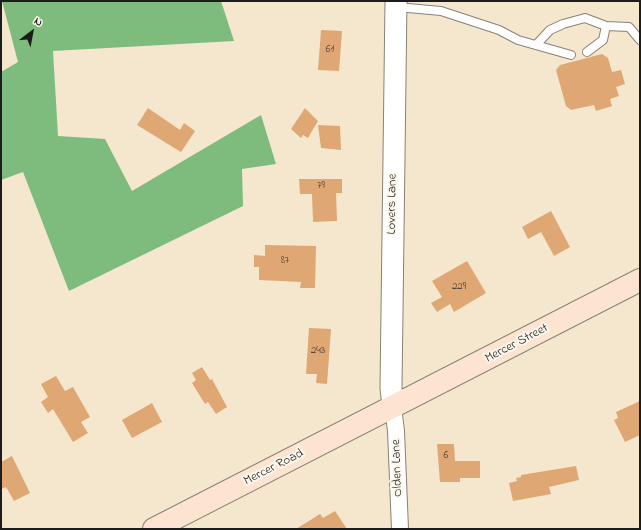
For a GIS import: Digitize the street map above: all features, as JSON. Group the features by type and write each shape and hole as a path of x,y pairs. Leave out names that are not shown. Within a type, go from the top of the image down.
{"main road":[{"name":"Mercer Street","path":"393,407 640,280"},
{"name":"Mercer Road","path":"154,529 393,407"}],"street":[{"name":"Lovers Lane","path":"393,407 391,388 396,4"},
{"name":"Olden Lane","path":"393,407 396,431 400,529"}],"lane":[{"path":"396,4 441,11 500,30 518,40 571,55"},
{"path":"536,45 550,30 562,24 585,18 606,26 629,27 640,40"},
{"path":"587,52 603,40 606,26"}],"green space":[{"path":"2,1 221,1 234,41 53,51 58,136 105,139 132,191 261,115 276,164 242,169 243,206 69,291 23,172 1,180 1,72 18,62"}],"building":[{"path":"321,30 342,31 339,71 318,70"},
{"path":"602,54 608,58 612,72 621,70 625,84 616,87 619,96 610,99 612,106 596,111 594,105 571,110 566,106 556,70 560,65"},
{"path":"148,108 180,130 184,123 195,131 181,152 137,125"},
{"path":"305,108 318,121 308,138 303,135 301,138 291,129"},
{"path":"318,125 340,126 341,150 321,148"},
{"path":"299,179 342,179 342,193 336,193 337,221 313,222 312,194 300,194"},
{"path":"551,211 570,247 554,256 541,232 528,239 522,227"},
{"path":"265,245 316,246 315,288 300,288 301,282 259,280 259,267 254,267 254,255 265,256"},
{"path":"467,261 486,293 454,312 450,304 437,312 431,303 442,297 432,281"},
{"path":"309,328 331,329 327,384 316,383 317,374 306,374"},
{"path":"202,367 210,380 212,379 227,407 216,414 208,402 205,404 192,383 196,380 192,373"},
{"path":"56,376 65,391 73,387 90,417 81,422 88,433 73,442 53,409 48,413 41,402 48,397 41,384"},
{"path":"640,401 640,435 625,442 614,420 618,418 616,412"},
{"path":"152,403 162,422 132,438 122,420"},
{"path":"437,444 454,444 455,461 480,461 480,478 460,478 460,482 440,482"},
{"path":"12,456 30,493 14,501 6,487 1,489 1,462"},
{"path":"576,466 579,480 549,487 551,494 513,501 509,483 517,481 516,478 521,477 521,475"},
{"path":"335,511 347,529 296,529 320,514 323,518"}]}
